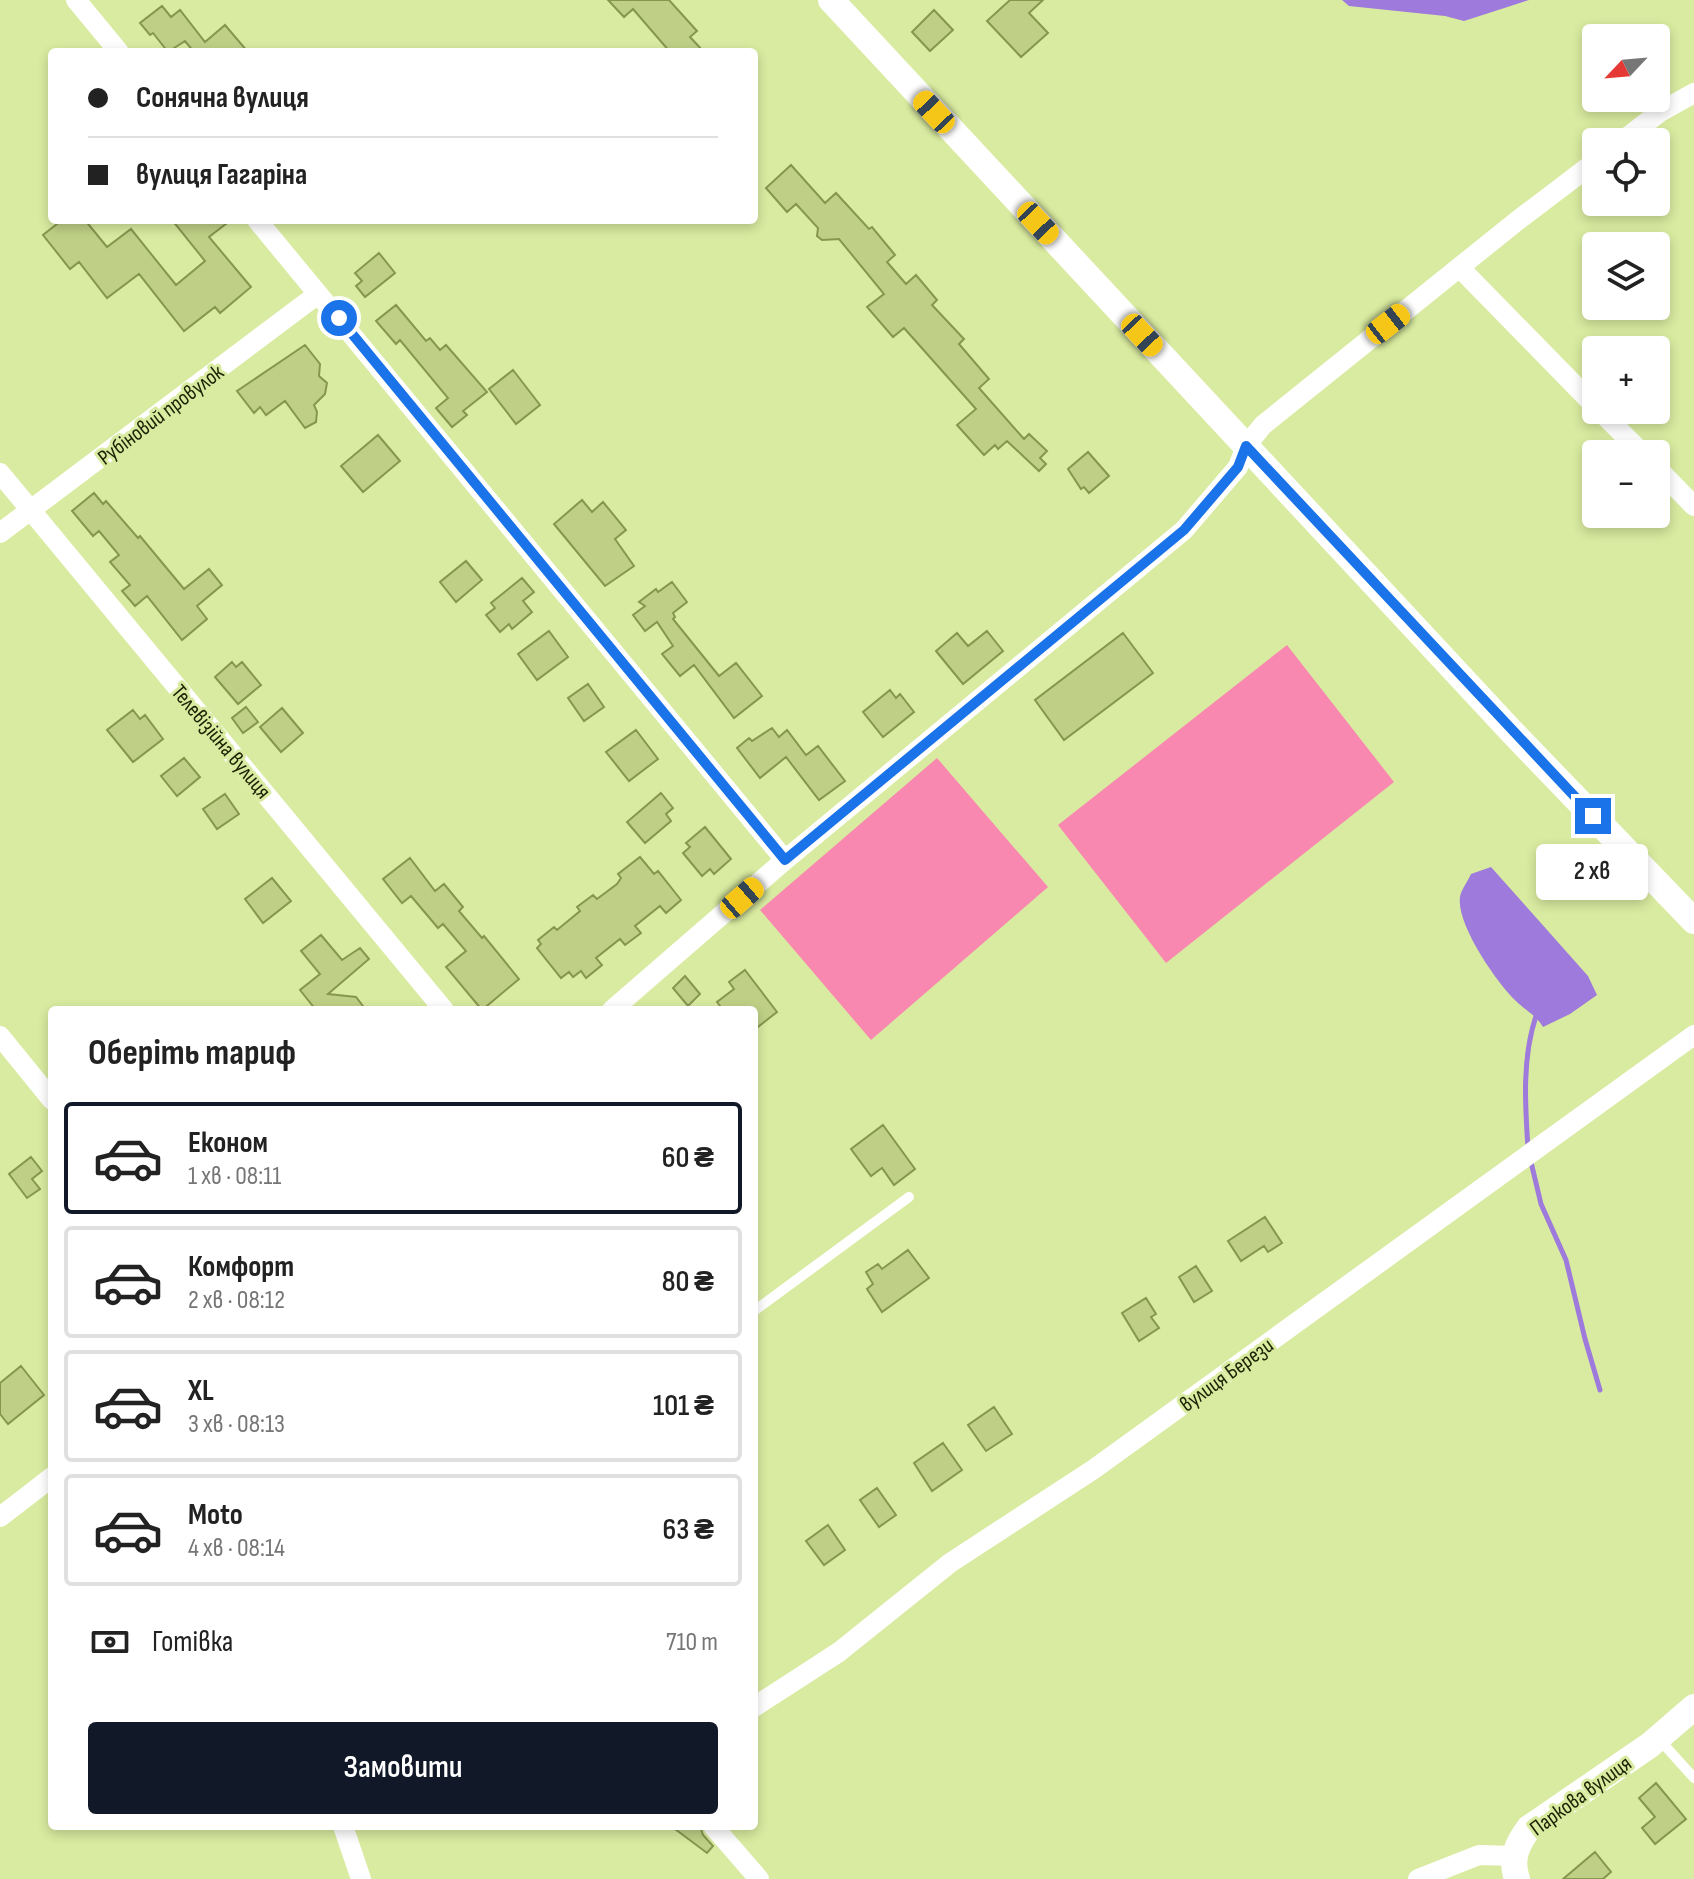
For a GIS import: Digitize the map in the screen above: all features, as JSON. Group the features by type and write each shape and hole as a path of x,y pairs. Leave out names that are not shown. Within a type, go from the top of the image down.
{"street":[{"path":"76,0 116,48"},
{"path":"831,0 1512,732 1694,921"},
{"path":"1639,128 1694,93"},
{"path":"617,1006 785,860 1184,530 1238,467 1246,446 1263,425 1582,172"},
{"path":"260,224 785,860"},
{"path":"1460,268 1582,392"},
{"name":"Рубіновий провулок","path":"0,533 140,431 318,294"},
{"path":"1614,424 1629,440"},
{"name":"Телевізійна вулиця","path":"0,473 441,1006"},
{"path":"1670,481 1694,506"},
{"name":"вулиця Берези","path":"758,1704 839,1652 950,1563 1094,1469 1694,1035"},
{"path":"0,1036 48,1095"},
{"path":"0,1517 48,1480"},
{"name":"Паркова вулиця","path":"1418,1879 1479,1855 1516,1867 1520,1841 1529,1828 1658,1738 1694,1707"},
{"path":"344,1830 361,1879"},
{"path":"716,1830 759,1879"}],"lane":[{"path":"758,1308 909,1197"},
{"path":"1658,1738 1694,1778"}],"shaded area":[{"path":"1342,0 1529,0 1464,21 1445,16 1349,6"},
{"path":"1287,645 1394,782 1166,963 1058,825"},
{"path":"937,758 1048,887 871,1040 760,910"},
{"path":"1491,867 1588,976 1597,995 1570,1014 1543,1027 1499,981 1479,952 1464,922 1460,908 1463,888 1471,874"}],"building":[{"path":"608,0 669,0 697,31 690,37 700,48 667,48 633,9 624,17"},
{"path":"1010,0 1043,0 1029,13 1048,33 1021,57 987,21"},
{"path":"162,6 171,17 180,10 205,42 225,25 245,48 191,48 185,41 174,48 165,48 140,23"},
{"path":"934,10 953,30 930,51 912,32"},
{"path":"791,165 825,203 836,193 869,229 872,227 895,255 887,262 906,284 916,275 937,300 932,305 964,339 959,344 989,379 979,388 1024,439 1029,434 1047,451 1040,458 1046,464 1039,471 1007,441 998,449 995,445 984,455 957,425 976,409 904,328 893,337 867,307 884,294 839,239 822,240 817,236 818,228 796,204 787,212 766,188"},
{"path":"57,224 88,224 107,247 131,229 176,285 205,261 175,224 226,224 209,237 251,287 220,313 215,307 184,331 139,274 107,298 79,262 70,269 43,235"},
{"path":"379,253 395,273 365,297 356,286 362,281 355,273"},
{"path":"396,305 426,341 430,338 440,350 446,345 487,392 463,411 467,415 452,427 436,408 448,398 400,340 396,344 376,321"},
{"path":"305,345 320,364 319,376 327,383 325,394 314,405 316,422 305,428 285,401 266,415 260,407 254,413 237,391"},
{"path":"513,370 540,405 516,424 489,389"},
{"path":"378,435 400,461 363,492 341,466"},
{"path":"1088,452 1109,476 1089,493 1084,487 1081,489 1068,469"},
{"path":"94,493 103,504 106,501 138,538 140,536 184,589 209,569 222,585 197,606 207,619 182,640 147,596 135,606 122,591 130,585 110,562 119,555 99,531 93,536 72,511"},
{"path":"582,500 592,512 603,502 626,530 615,539 634,566 605,586 554,524"},
{"path":"466,561 482,580 456,602 440,582"},
{"path":"522,578 534,592 523,601 532,612 512,629 509,624 500,632 486,615 495,608 491,603"},
{"path":"672,582 687,602 673,613 673,619 719,676 736,663 762,696 734,718 694,665 680,676 662,654 673,646 657,622 645,631 633,615 645,606 639,602"},
{"path":"549,631 568,657 537,680 518,654"},
{"path":"987,631 1003,651 963,684 936,651 957,633 968,646"},
{"path":"1123,633 1153,673 1064,740 1035,700"},
{"path":"232,662 236,667 242,662 261,685 238,704 215,677"},
{"path":"588,684 604,707 584,721 568,698"},
{"path":"890,690 896,698 900,694 914,712 883,737 863,712"},
{"path":"246,707 258,722 243,733 232,718"},
{"path":"282,708 303,733 281,752 260,727"},
{"path":"133,710 140,719 145,715 163,739 133,762 107,730"},
{"path":"772,728 779,737 787,730 806,755 818,746 845,781 819,800 786,757 760,778 737,748 749,738 752,741"},
{"path":"636,730 658,759 629,781 606,752"},
{"path":"184,758 200,777 177,796 161,776"},
{"path":"661,793 673,808 666,814 671,821 645,843 627,822"},
{"path":"225,794 239,814 217,829 203,809"},
{"path":"705,827 731,859 714,874 710,869 702,876 683,853 690,847 686,843"},
{"path":"640,857 654,874 658,871 681,900 666,913 660,906 635,926 641,933 625,945 620,939 596,958 602,965 586,978 581,971 573,977 569,972 561,978 537,948 541,944 538,940 554,927 557,930 580,911 577,907 593,895 597,899 617,884 621,878 618,874"},
{"path":"410,858 435,891 444,884 463,907 459,911 519,979 487,1006 479,1006 446,967 466,951 443,924 438,928 411,896 402,903 383,879"},
{"path":"272,878 291,901 263,923 245,899"},
{"path":"321,935 342,960 360,948 369,959 328,994 356,997 363,1006 313,1006 300,990 320,974 301,951"},
{"path":"745,970 777,1012 758,1027 758,1006 720,1006 717,1002 734,989 729,982"},
{"path":"685,976 700,994 688,1006 673,988"},
{"path":"883,1125 915,1169 894,1185 882,1168 871,1176 851,1149"},
{"path":"31,1157 42,1171 32,1179 40,1189 27,1198 9,1174"},
{"path":"1265,1217 1282,1243 1268,1252 1264,1246 1241,1261 1228,1241"},
{"path":"908,1250 929,1278 882,1312 867,1289 873,1284 866,1272 878,1264 882,1269"},
{"path":"1196,1266 1212,1291 1194,1302 1179,1277"},
{"path":"1146,1298 1156,1314 1151,1317 1159,1328 1139,1341 1122,1313"},
{"path":"21,1366 44,1395 8,1424 0,1414 0,1383"},
{"path":"994,1407 1012,1434 986,1451 968,1425"},
{"path":"943,1443 962,1470 932,1491 914,1463"},
{"path":"877,1488 896,1515 879,1527 860,1500"},
{"path":"828,1525 845,1550 824,1565 806,1541"},
{"path":"1656,1783 1686,1819 1655,1844 1642,1828 1655,1817 1639,1798"},
{"path":"676,1830 701,1830 713,1846 707,1853"},
{"path":"1595,1852 1611,1872 1603,1879 1563,1879"}],"waterway":[{"path":"1528,1148 1528,1048 1536,1016"},
{"path":"1531,1162 1541,1204 1566,1260 1600,1390"}],"route":[{"path":"339,318 785,860 1184,530 1238,467 1246,446 1593,816"}]}
